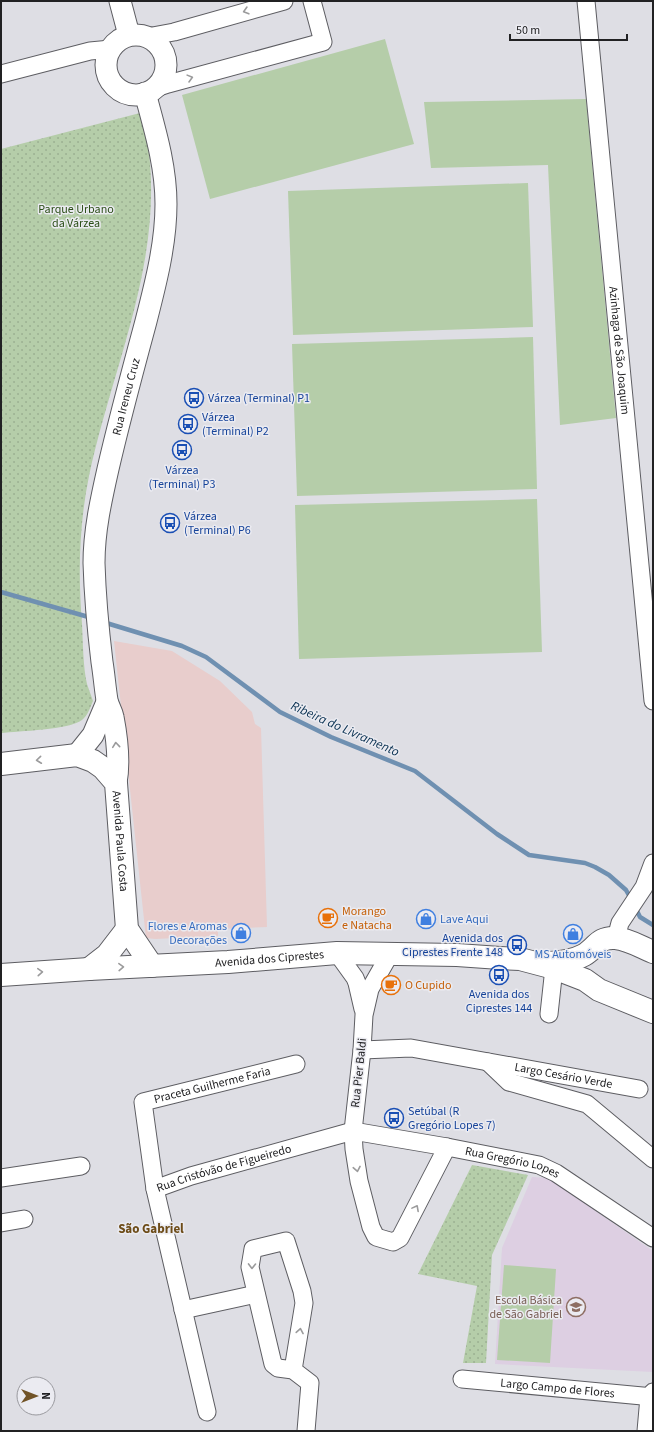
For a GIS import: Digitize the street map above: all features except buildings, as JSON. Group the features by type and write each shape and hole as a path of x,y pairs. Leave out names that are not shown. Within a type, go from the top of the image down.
{"main road":[{"path":"1,764 77,755"},
{"name":"Avenida Paula Costa","path":"77,755 92,761 103,768 116,783 127,929"},
{"path":"89,969 106,955 127,929 152,966"},
{"name":"Avenida dos Ciprestes","path":"546,966 562,963 583,956 589,952 594,945 601,941 609,938 616,938"},
{"path":"616,938 625,940 653,952"},
{"path":"589,952 586,959 586,967 589,980 594,986"},
{"name":"Avenida dos Ciprestes","path":"1,975 228,962 337,953 458,955 520,959 546,966 585,980 599,990 653,1012"}],"street":[{"path":"120,1 138,36 155,42 161,48 165,57 166,66 164,75 160,83 149,91"},
{"path":"284,1 174,32 138,36 116,43 111,48 107,57 106,66 108,75 112,83 119,89 127,94 136,95 168,84 323,42 312,1"},
{"name":"Azinhaga de São Joaquim","path":"586,1 653,701"},
{"path":"1,74 90,51 111,48"},
{"name":"Rua Ireneu Cruz","path":"116,783 119,771 116,742 112,715 107,702 96,605 95,548 101,500 157,279 165,225 166,203 163,169 149,91"},
{"name":"Rua Ireneu Cruz","path":"77,755 93,735 107,702"},
{"path":"616,938 620,923 644,887 653,863"},
{"name":"Rua Pier Baldi","path":"337,953 352,972 357,983 364,1015"},
{"name":"Rua Pier Baldi","path":"390,954 370,989 364,1015 362,1050 353,1131 356,1165 371,1228 376,1237 393,1242 400,1238 447,1147"},
{"path":"546,966 549,1014"},
{"name":"Largo Cesário Verde","path":"362,1050 411,1048 639,1090"},
{"name":"Largo Cesário Verde","path":"487,1062 509,1082 587,1104 653,1159"},
{"name":"Praceta Guilherme Faria","path":"155,1189 143,1102 296,1064"},
{"name":"Rua Gregório Lopes","path":"353,1131 522,1160 539,1165 556,1172 653,1238"},
{"name":"Rua Cristóvão de Figueiredo","path":"207,1412 155,1189 191,1176 353,1131"},
{"path":"1,1178 81,1166"},
{"path":"1,1223 24,1219"},
{"path":"293,1370 304,1303 302,1291 286,1241 254,1250 250,1267 273,1364 278,1368 293,1370 310,1383 306,1431"},
{"path":"183,1310 256,1294"},
{"name":"Largo Campo de Flores","path":"462,1378 652,1396"},
{"path":"646,1431 652,1396"}],"shaded area":[{"path":"114,641 172,651 220,681 252,712 255,724 261,728 267,927 218,929 218,936 155,939 146,938"},
{"name":"Escola Básica de São Gabriel","path":"532,1177 548,1178 653,1251 653,1372 495,1364 502,1248"}],"green space":[{"path":"385,39 414,144 210,199 182,95"},
{"path":"586,99 616,418 560,425 548,165 431,168 424,102"},
{"name":"Parque Urbano da Várzea","path":"140,113 150,163 151,203 147,243 131,321 98,437 89,476 81,531 80,587 83,654 87,684 93,701 86,716 76,723 55,728 1,733 1,149"},
{"path":"528,183 533,327 293,335 288,191"},
{"path":"533,337 537,489 297,496 292,344"},
{"path":"537,499 542,652 299,659 295,505"},
{"path":"472,1165 528,1175 492,1255 486,1363 463,1363 477,1286 418,1274"},
{"path":"504,1265 556,1269 550,1363 497,1360"}],"waterway":[{"name":"Ribeira do Livramento","path":"1,592 92,618"},
{"name":"Ribeira do Livramento","path":"103,622 182,646 206,657 280,712 331,737 415,771 497,834 529,855 585,863 595,867 609,875 626,890 631,899"},
{"name":"Ribeira do Livramento","path":"635,907 640,917 653,925"}],"place":[{"name":"Várzea (Terminal) P1","path":"194,398"},
{"name":"Várzea (Terminal) P2","path":"188,424"},
{"name":"Várzea (Terminal) P3","path":"182,450"},
{"name":"Várzea (Terminal) P6","path":"170,523"},
{"name":"Morango e Natacha","path":"328,918"},
{"name":"Lave Aqui","path":"426,919"},
{"name":"Flores e Aromas Decorações","path":"241,933"},
{"name":"MS Automóveis","path":"573,934"},
{"name":"Avenida dos Ciprestes Frente 148","path":"517,945"},
{"name":"Avenida dos Ciprestes 144","path":"499,975"},
{"name":"O Cupido","path":"391,985"},
{"name":"Setúbal (R Gregório Lopes 7)","path":"394,1118"},
{"name":"Escola Básica de São Gabriel","path":"576,1307"}],"district":[{"name":"São Gabriel","path":"151,1229"}]}
